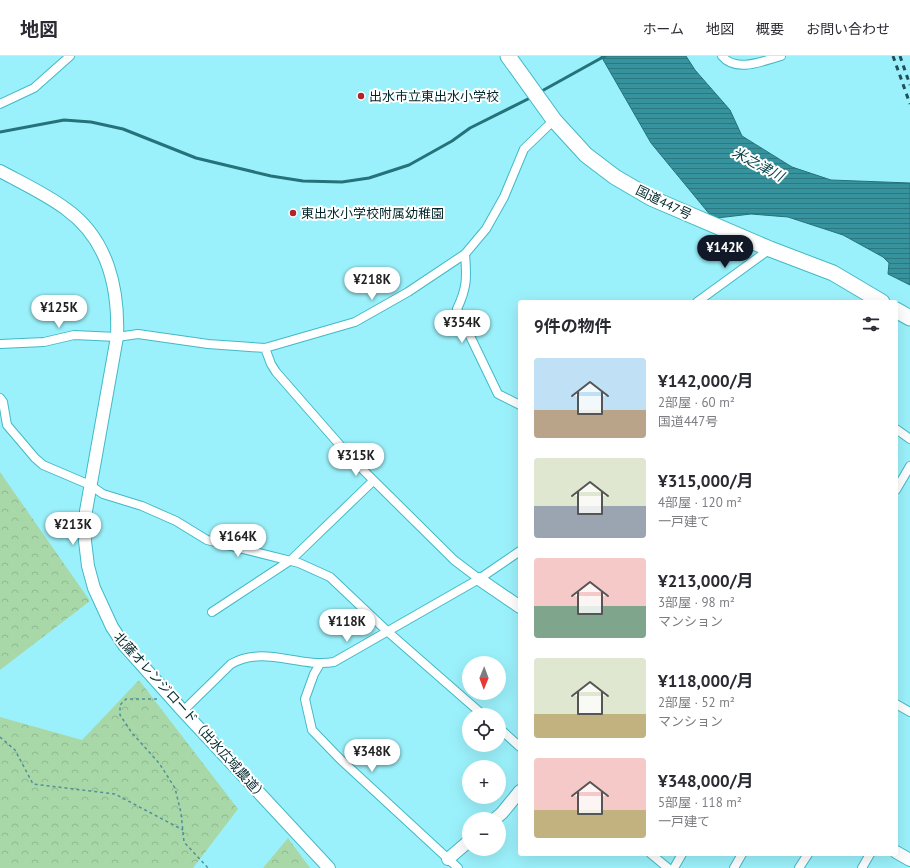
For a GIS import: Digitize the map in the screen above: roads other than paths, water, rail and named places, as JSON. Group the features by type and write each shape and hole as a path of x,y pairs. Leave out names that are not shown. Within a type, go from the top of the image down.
{"highway":[{"name":"国道447号","path":"508,56 554,120 586,155 615,177 651,198 770,249 833,273 879,300"},
{"path":"898,311 910,318"}],"street":[{"path":"0,104 34,88 70,56"},
{"path":"722,56 728,62 744,65 781,56"},
{"path":"0,344 44,342 74,335 117,337 138,334 208,344 265,348 355,322 408,292 465,254 486,229 504,197 524,149 554,120"},
{"name":"北薩オレンジロード（出水広域農道）","path":"0,171 67,210 87,229 96,242 110,271 116,293 118,310 117,337 86,511 85,541 88,566 100,602 112,627 124,645 183,711 329,868"},
{"path":"700,300 770,249"},
{"path":"465,254 468,279 465,293 457,309 498,394 518,404"},
{"path":"265,348 271,364 276,372 317,421 373,481 454,560 518,606"},
{"path":"0,398 3,402 7,425 35,458 43,465 90,485 103,494 142,506 176,521 207,540 279,559 291,560 330,577 387,631 476,708"},
{"path":"898,430 910,439"},
{"path":"898,487 910,466"},
{"path":"212,612 291,560 373,481"},
{"path":"183,711 231,664 240,658 254,655 320,664 334,662 479,579 518,552"},
{"path":"320,664 314,674 305,699 312,730 340,759 458,868"},
{"path":"898,705 910,712"},
{"path":"506,734 518,745"},
{"path":"503,812 518,793"},
{"path":"448,859 462,847"},
{"path":"898,853 910,860"},
{"path":"653,856 668,868"},
{"path":"674,868 681,856"},
{"path":"734,868 741,856"},
{"path":"800,868 807,856"},
{"path":"862,868 869,856"}],"water":[{"name":"米之津川","path":"601,56 686,56 695,70 730,110 742,136 792,167 831,180 910,183 910,285 888,274 889,263 883,257 843,235 788,217 751,214 717,218 711,216 651,143"}],"waterway":[{"path":"540,92 605,56"},
{"path":"0,132 64,120 91,122 123,129 196,158 271,176 303,181 342,182 369,178 409,165 452,141 470,128 532,97"}],"railway":[{"path":"893,56 910,104"},
{"path":"900,56 910,85"}],"place":[{"name":"出水市立東出水小学校","path":"361,96"},
{"name":"東出水小学校附属幼稚園","path":"293,213"}]}
